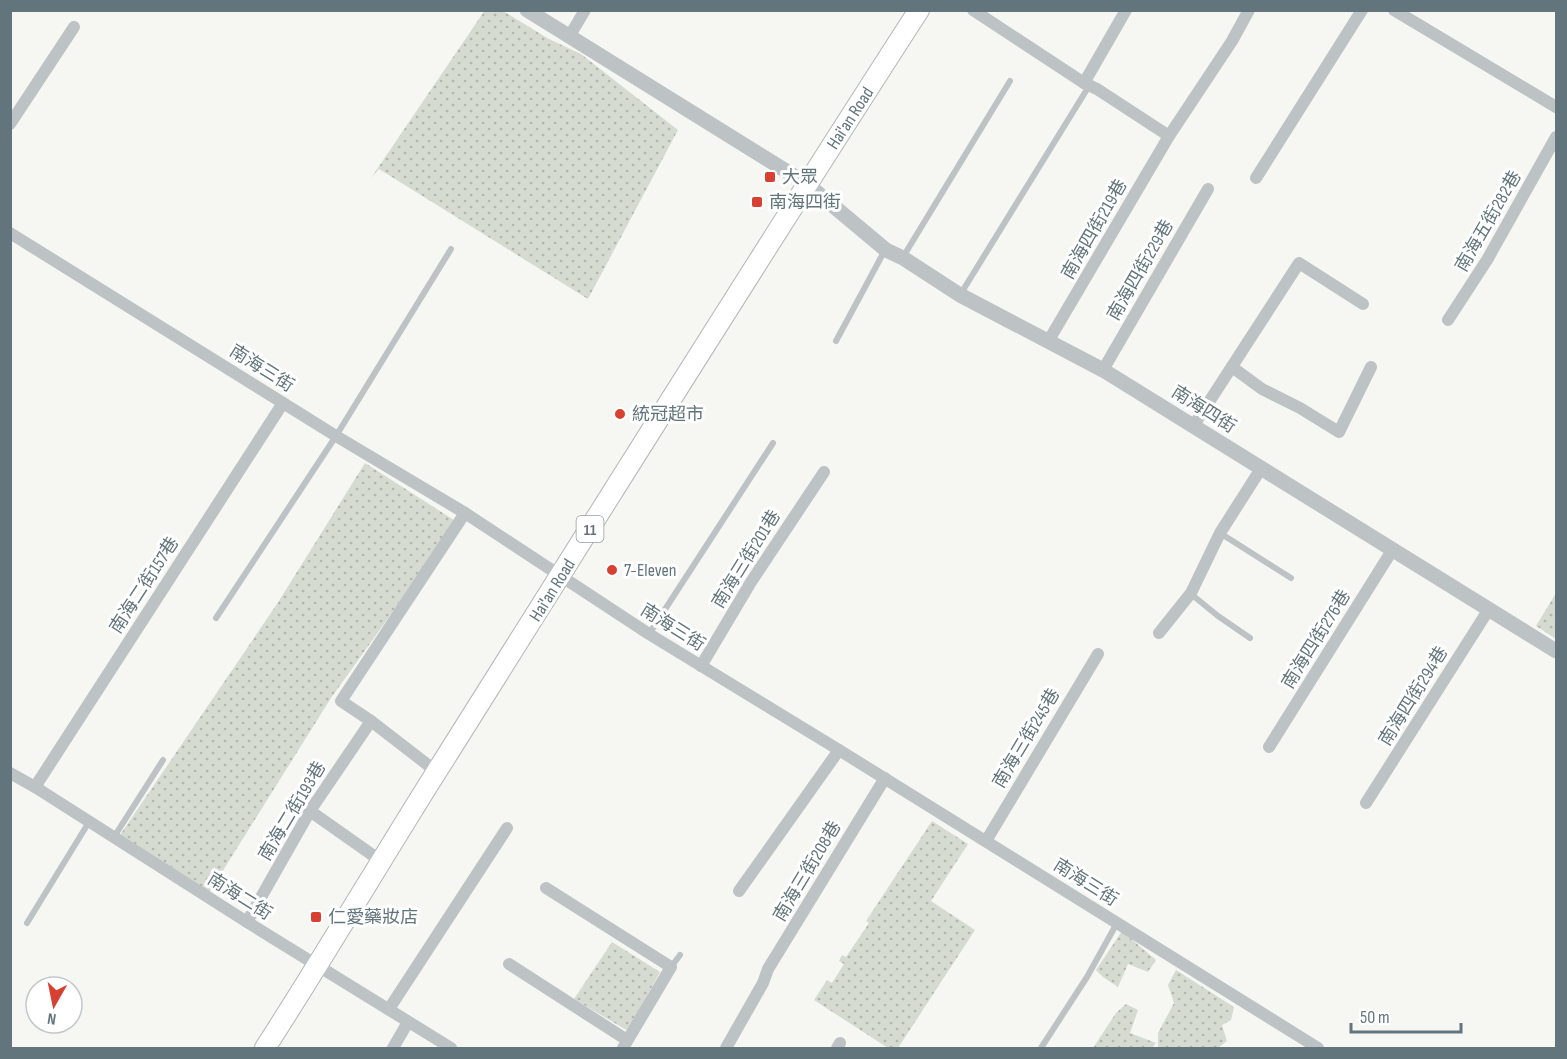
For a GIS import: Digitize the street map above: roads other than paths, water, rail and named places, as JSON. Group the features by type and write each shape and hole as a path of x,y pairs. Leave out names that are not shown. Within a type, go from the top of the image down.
{"main road":[{"name":"Hai'an Road","path":"265,1048 807,184 919,10"}],"street":[{"name":"南海四街","path":"527,10 807,184 886,250 903,258 960,296 1049,340 1103,370 1557,651"},
{"path":"569,37 585,10"},
{"path":"973,10 1169,136"},
{"path":"1086,84 1126,10"},
{"name":"南海四街219巷","path":"1049,340 1169,136 1232,41 1248,10"},
{"path":"1256,178 1362,10"},
{"path":"1394,10 1557,107"},
{"path":"10,124 74,27"},
{"name":"南海五街282巷","path":"1448,320 1487,260 1557,137"},
{"name":"南海四街229巷","path":"1103,370 1208,189"},
{"name":"南海三街","path":"10,232 336,436 465,513 649,634 1318,1048"},
{"path":"1194,425 1299,263 1363,304"},
{"path":"1232,367 1262,389 1300,408 1339,432 1371,367"},
{"name":"南海二街157巷","path":"35,786 283,402"},
{"path":"1159,633 1191,593 1220,533 1262,467"},
{"name":"南海三街201巷","path":"702,666 752,582 824,472"},
{"path":"437,772 341,701 465,513"},
{"name":"南海四街276巷","path":"1269,747 1393,549"},
{"name":"南海四街294巷","path":"1366,803 1490,609"},
{"name":"南海三街245巷","path":"986,841 1098,654"},
{"name":"南海二街193巷","path":"247,922 310,811 371,721"},
{"path":"740,891 839,750"},
{"name":"南海二街","path":"10,773 35,786 247,922 451,1048"},
{"name":"南海三街208巷","path":"726,1048 763,983 768,969 885,778"},
{"path":"310,811 381,861"},
{"path":"389,1009 507,828"},
{"path":"509,964 625,1044 671,967 546,888"},
{"path":"393,1048 408,1022"}],"lane":[{"path":"903,258 1010,81"},
{"path":"960,296 1086,84"},
{"path":"216,618 336,436 450,249"},
{"path":"836,341 886,250"},
{"path":"649,634 773,443"},
{"path":"1220,533 1291,578"},
{"path":"1191,593 1218,616 1251,638"},
{"path":"114,837 163,760"},
{"path":"27,923 89,821"},
{"path":"1041,1048 1090,972 1117,922"},
{"path":"671,967 680,955"}],"place":[{"name":"大眾","path":"770,177"},
{"name":"南海四街","path":"757,202"},
{"name":"統冠超市","path":"620,414"},
{"name":"7-Eleven","path":"612,570"},
{"name":"仁愛藥妝店","path":"316,917"}]}
